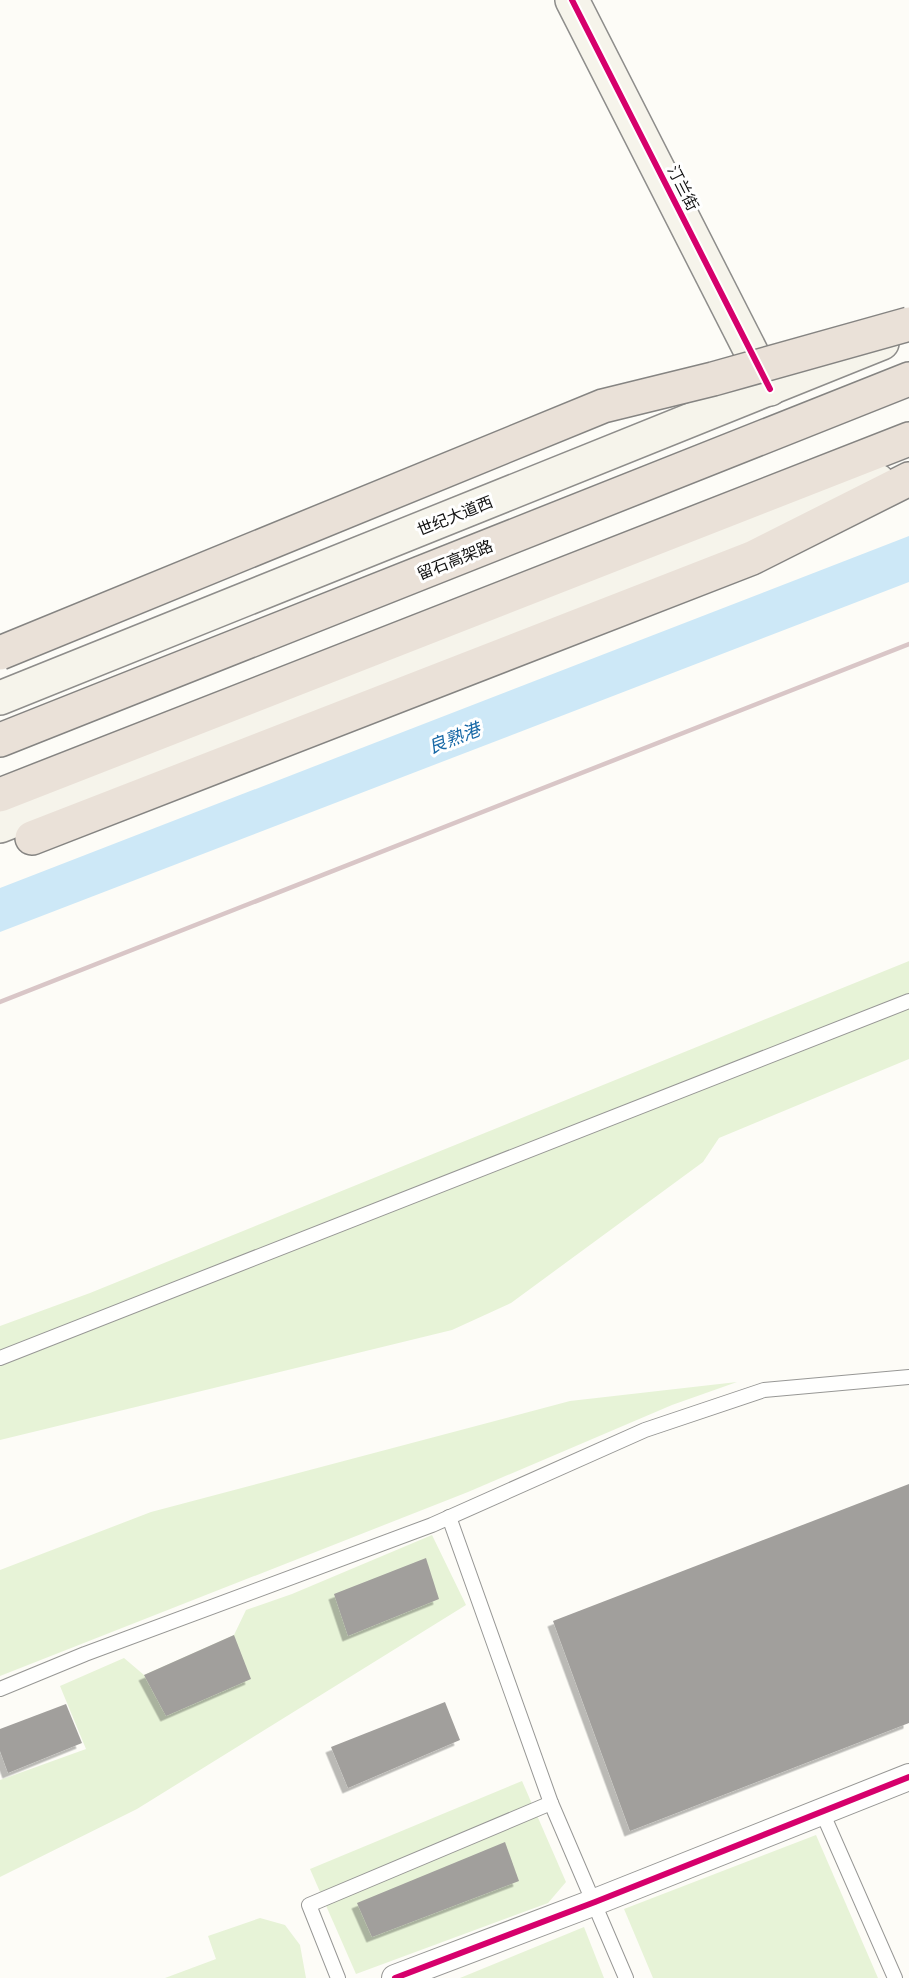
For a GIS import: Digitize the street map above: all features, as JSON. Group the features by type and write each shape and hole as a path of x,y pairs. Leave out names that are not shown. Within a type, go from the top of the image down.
{"highway":[{"path":"0,653 603,406 713,379 909,324"},
{"name":"留石高架路","path":"0,740 909,379"},
{"path":"0,795 909,439"},
{"path":"32,838 752,558 909,479"}],"main road":[{"name":"汀兰街","path":"572,0 770,389"},
{"name":"世纪大道西","path":"0,698 909,333"},
{"path":"0,826 909,469"},
{"path":"0,847 32,838"}],"street":[{"path":"396,1978 909,1778"}],"lane":[{"path":"0,1358 909,1001"},
{"path":"0,1689 85,1654 449,1517 645,1430 764,1390 909,1377"},
{"path":"449,1517 551,1803 626,1978"},
{"path":"338,1978 309,1905 551,1803"},
{"path":"822,1812 895,1978"}],"green space":[{"path":"909,961 909,1059 719,1138 703,1162 511,1303 452,1330 0,1440 0,1326 90,1293"},
{"path":"737,1382 672,1405 468,1492 0,1676 0,1570 151,1512 570,1401"},
{"path":"432,1535 466,1605 137,1809 0,1877 0,1780 86,1749 60,1686 124,1658 144,1675 234,1635 246,1610 292,1594"},
{"path":"522,1781 566,1882 548,1903 356,1974 310,1869"},
{"path":"816,1835 878,1978 653,1978 624,1909"},
{"path":"260,1918 285,1925 300,1945 306,1978 165,1978 216,1959 208,1936"},
{"path":"584,1927 604,1978 460,1978"}],"water":[{"name":"良熟港","path":"909,536 909,582 0,932 0,888"}],"building":[{"path":"909,1484 909,1723 630,1831 553,1621"},
{"path":"426,1558 439,1599 348,1636 334,1594"},
{"path":"234,1635 251,1679 166,1716 144,1675"},
{"path":"445,1702 460,1740 348,1788 331,1747"},
{"path":"66,1704 82,1743 8,1773 0,1751 0,1729"},
{"path":"505,1842 519,1881 372,1937 357,1903"}],"railway":[{"path":"0,1002 909,644"}],"cycle path":[{"path":"572,0 770,389"},
{"path":"395,1978 595,1902 909,1777"}]}
